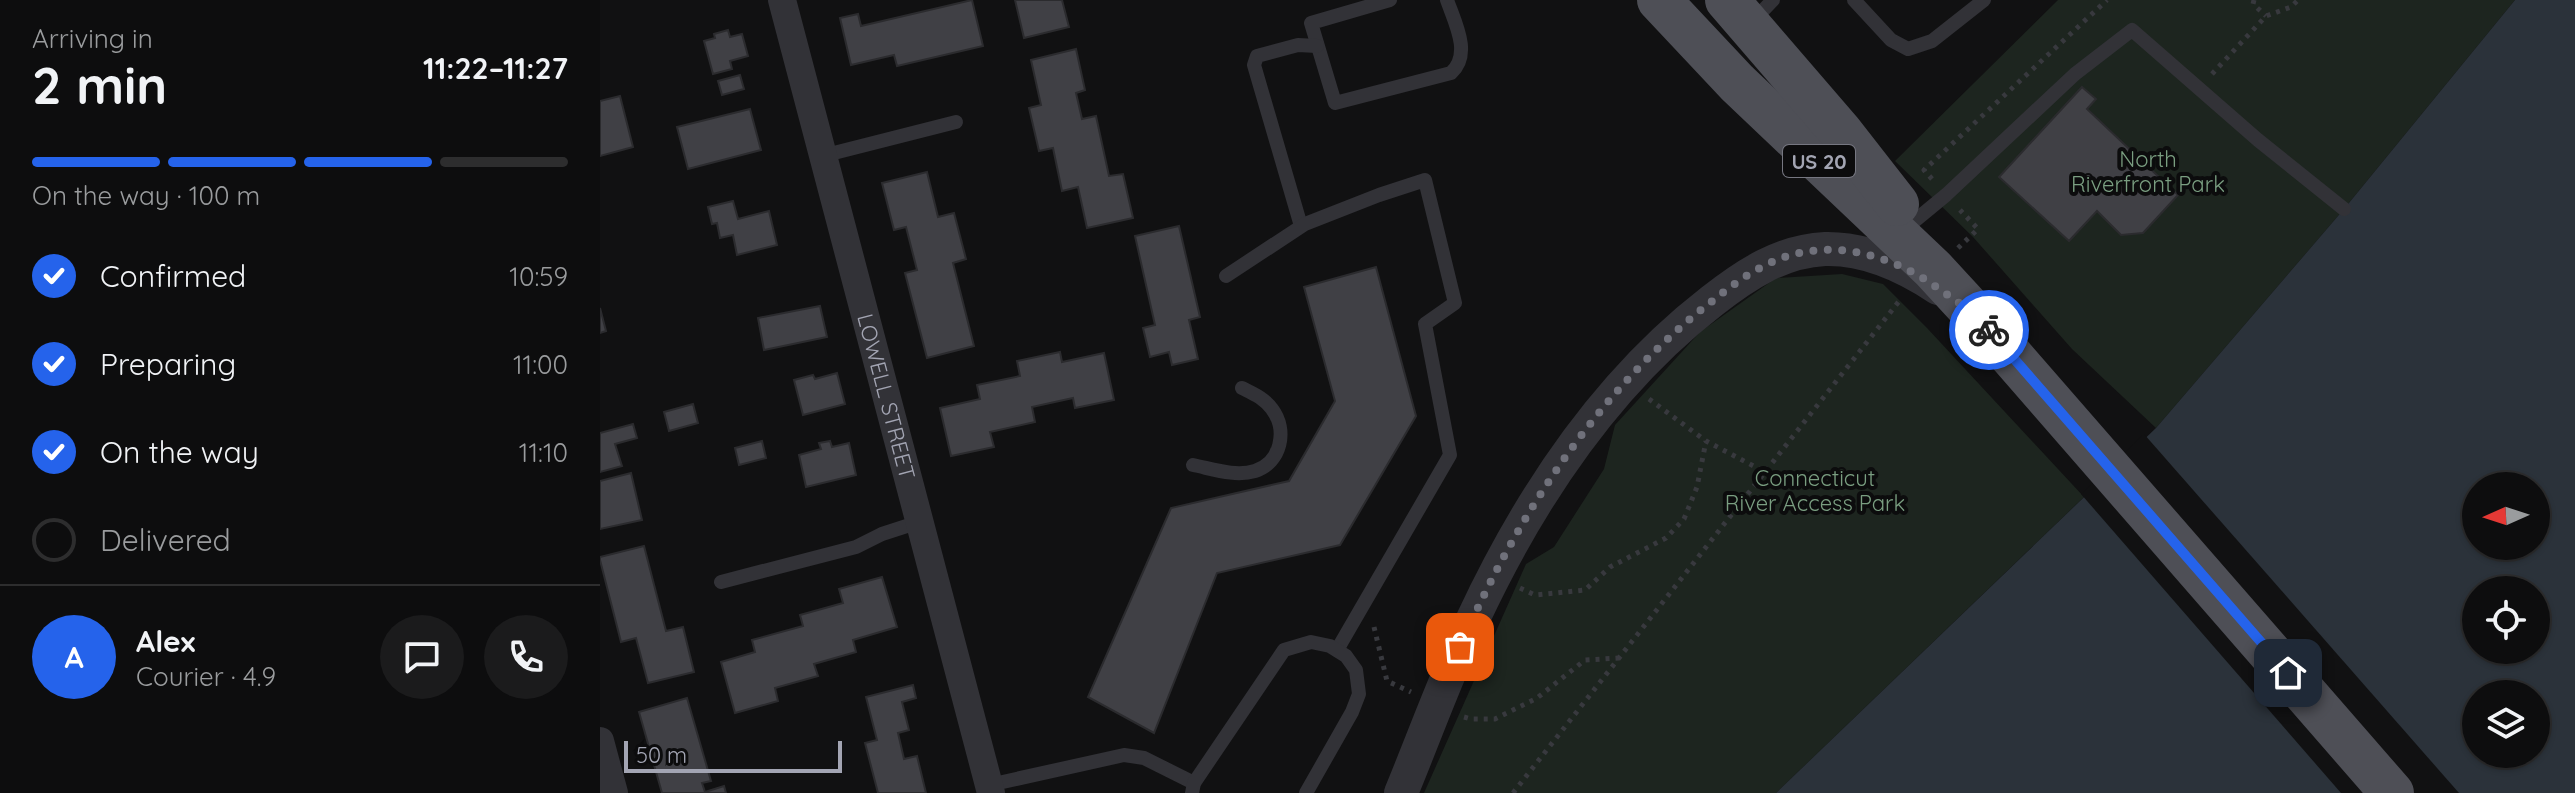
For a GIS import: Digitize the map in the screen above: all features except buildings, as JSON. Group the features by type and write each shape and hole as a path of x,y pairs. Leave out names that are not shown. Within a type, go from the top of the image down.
{"main road":[{"name":"US 20","path":"1659,0 1714,58 1933,269 2016,360 2392,793"},
{"name":"US 20","path":"1749,8 1912,223 1980,320"},
{"path":"1714,58 1749,8"}],"street":[{"name":"LOWELL STREET","path":"782,0 990,789"},
{"path":"1401,793 1473,618 1523,524 1599,412 1688,319 1758,269 1793,255 1830,249 1871,255 1913,272 1980,320"},
{"path":"600,741 614,793"}],"lane":[{"path":"1390,0 1311,23 1335,103 1451,73 1458,66 1462,45 1447,0"},
{"path":"1854,0 1891,40 1908,49 1932,41 1984,0"},
{"path":"1912,223 2075,74 2132,30 2258,140 2344,209"},
{"path":"1301,226 1254,65 1257,56 1298,45 1317,46"},
{"path":"822,156 956,122"},
{"path":"1226,276 1301,226 1425,180 1455,303 1425,324 1450,455 1337,650"},
{"path":"1193,465 1240,474 1258,470 1273,460 1280,444 1281,429 1274,411 1260,397 1242,388"},
{"path":"721,582 856,547 882,534 919,522"},
{"path":"990,789 1124,755 1144,758 1193,788 1284,650 1311,642 1330,646 1346,656 1356,670 1359,694 1306,793"}],"path":[{"path":"2254,0 2253,4 2266,16"},
{"path":"2230,56 2266,16 2291,7 2298,0"},
{"path":"1513,793 1903,295"},
{"path":"1641,393 1706,441 1765,472"},
{"path":"1519,587 1535,595 1585,590 1610,567 1666,538 1684,519 1697,487 1706,441"},
{"path":"1357,616 1374,625 1387,681 1417,694"},
{"path":"1456,712 1471,719 1495,719 1537,698 1585,660 1619,658"}],"green space":[{"name":"North Riverfront Park","path":"2058,0 2515,0 2344,209 2156,428 2072,349 1973,237 1895,161"},
{"name":"Connecticut River Access Park","path":"1842,274 1883,284 2084,497 1776,793 1424,793 1526,564 1554,547 1604,469 1615,425 1700,332 1776,278"}],"shaded area":[{"path":"2515,0 2575,0 2575,793 1776,793 2156,428 2344,209"}],"pier":[{"path":"2144,434 2459,793 2341,793 2081,494"}],"way so far":[{"path":"1460,647 1523,524 1599,412 1626,380 1688,319 1758,269 1793,255 1824,249 1871,255 1913,272 1963,306 1989,330"}],"route":[{"path":"1989,330 2288,673"}]}
